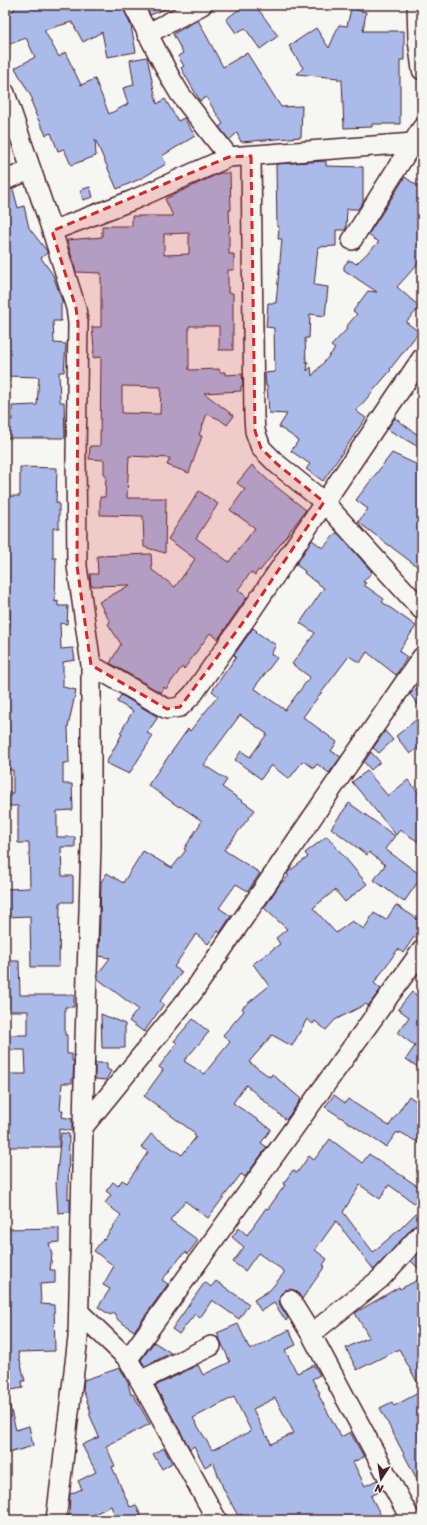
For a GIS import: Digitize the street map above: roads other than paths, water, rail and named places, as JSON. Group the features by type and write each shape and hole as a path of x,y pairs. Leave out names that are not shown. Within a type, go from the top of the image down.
{"street":[{"path":"133,5 180,94 229,157"},
{"path":"147,34 202,5"},
{"path":"417,5 418,40 422,70"},
{"path":"5,93 52,231 76,308 78,323 76,456 77,566 91,665 91,846 78,1338 56,1520"},
{"path":"52,231 133,200 229,157 419,140"},
{"path":"352,240 419,140"},
{"path":"251,156 255,431 262,448 277,464 324,502 422,610"},
{"path":"5,180 31,170"},
{"path":"91,665 167,709 180,707 193,694 247,617 422,358"},
{"path":"84,1126 193,992 422,657"},
{"path":"128,1359 422,950"},
{"path":"311,1334 380,1279 422,1233"},
{"path":"290,1300 311,1334 411,1520"},
{"path":"79,1312 128,1359 217,1520"},
{"path":"140,1381 211,1346"}]}
